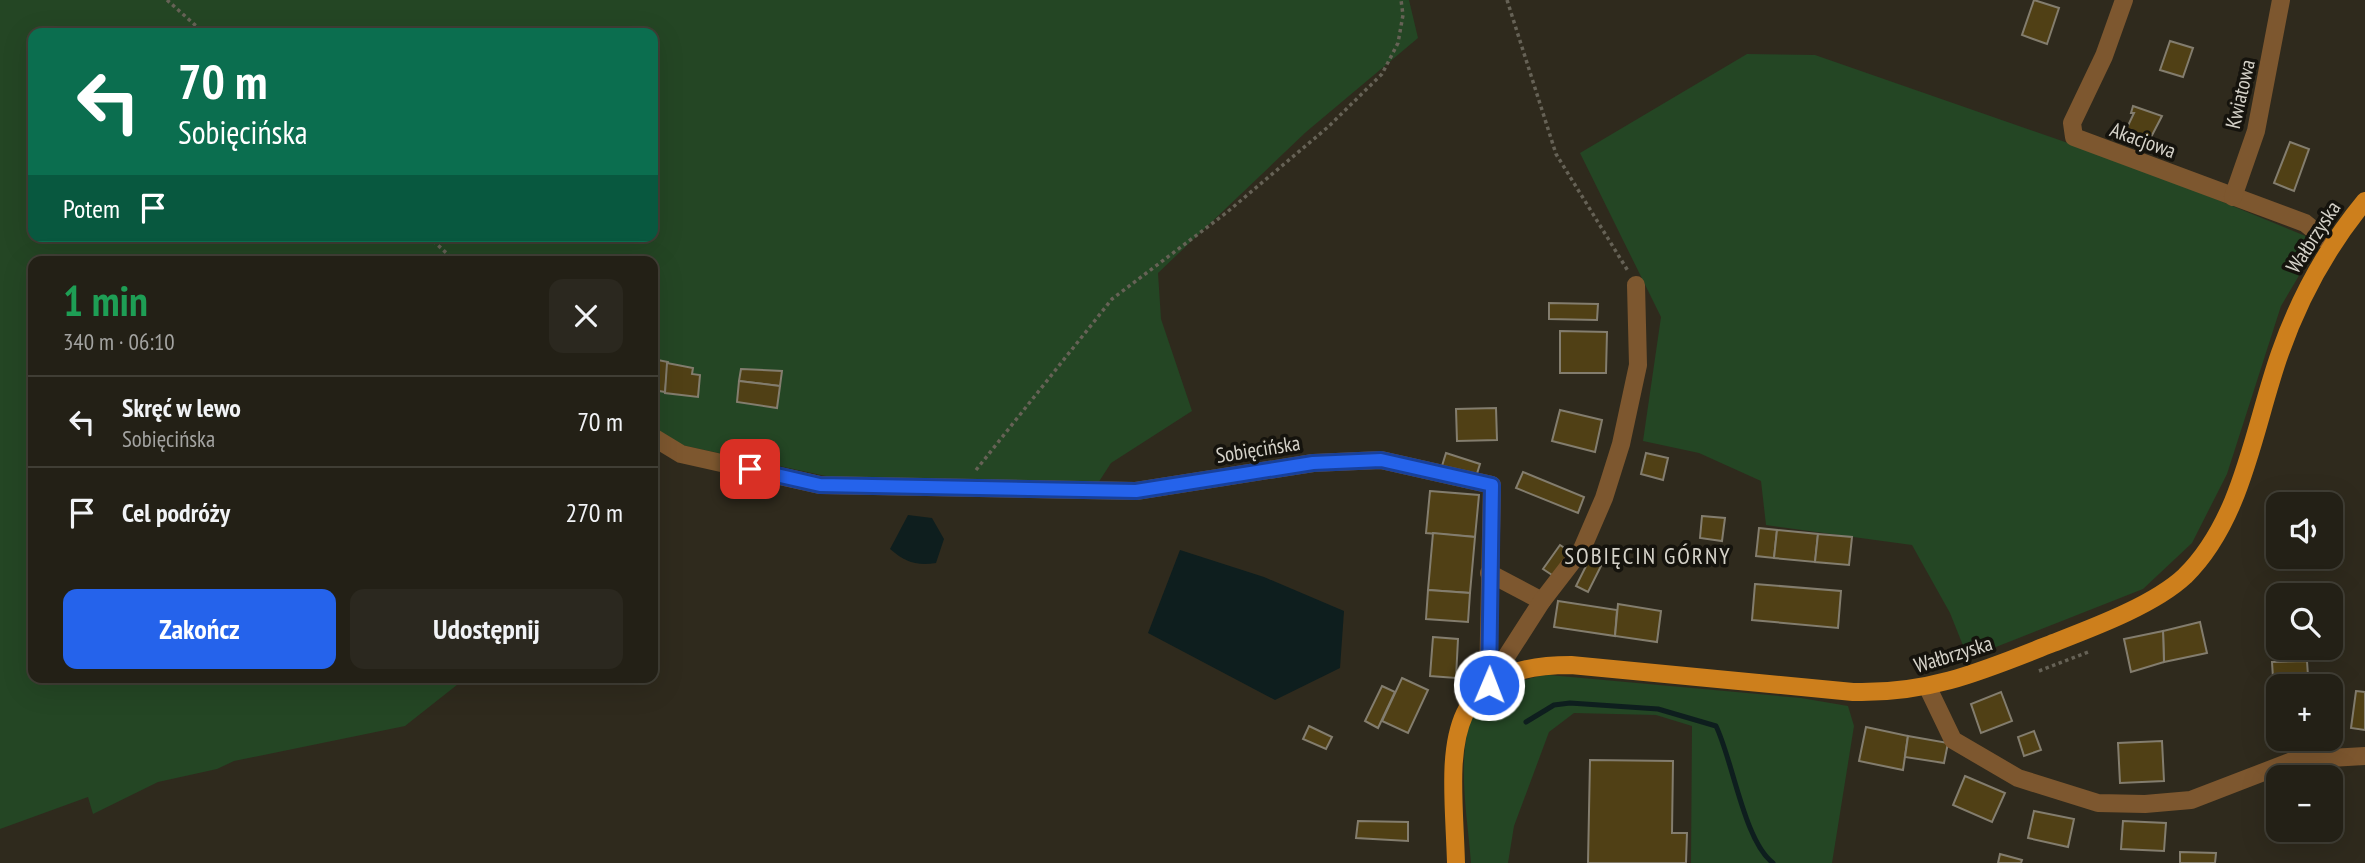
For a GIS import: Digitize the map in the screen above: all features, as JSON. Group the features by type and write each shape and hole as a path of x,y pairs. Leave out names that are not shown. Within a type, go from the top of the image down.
{"main road":[{"name":"Wałbrzyska","path":"1456,863 1453,761 1459,725 1473,700 1508,672 1536,665 1571,665 1853,692 1890,693 1928,688 1970,676 2058,642 2146,602 2184,577 2211,545 2232,501 2280,352 2304,293 2330,244 2365,201"}],"street":[{"name":"Akacjowa","path":"2124,0 2104,56 2082,97 2072,123 2074,137 2305,223 2330,244"},
{"name":"Kwiatowa","path":"2233,197 2256,131 2281,0"},
{"path":"1489,685 1542,601 1582,549 1604,498 1620,444 1638,365 1636,285"},
{"name":"Sobięcińska","path":"658,440 681,454 820,485 1136,491 1313,463 1381,460 1492,485 1489,685"},
{"path":"1489,573 1542,601"},
{"path":"1928,688 1953,740 2018,778 2098,803 2145,804 2191,800 2295,760 2365,756"}],"path":[{"path":"167,0 198,28"},
{"path":"960,489 1031,404 1112,299 1226,213 1328,127 1382,74 1398,43 1403,15 1401,0"},
{"path":"1507,0 1556,154 1636,285"},
{"path":"434,242 450,256"},
{"path":"2039,671 2088,652"}],"green space":[{"path":"0,0 1409,0 1418,38 1306,132 1158,273 1161,319 1192,411 1111,463 1091,494 849,481 658,440 658,256 28,256 28,683 459,683 405,726 234,761 217,769 158,782 93,814 88,797 0,829"},
{"path":"1747,54 1815,55 2140,168 2308,237 2313,252 2281,306 2227,474 2192,543 2143,589 1968,658 1950,613 1912,545 1766,525 1761,481 1699,453 1643,441 1661,317 1580,153"},
{"path":"1549,675 1801,698 1848,706 1854,726 1832,863 1691,863 1692,726 1656,715 1574,713 1549,732 1514,826 1508,863 1471,863 1464,766 1471,721 1487,700 1499,692 1524,680"}],"shaded area":[{"path":"908,515 932,518 944,539 936,563 911,562 890,549"},
{"path":"1180,550 1264,577 1344,611 1340,668 1275,700 1148,633"}],"building":[{"path":"2034,0 2059,8 2047,44 2022,35"},
{"path":"2170,41 2193,48 2183,77 2160,70"},
{"path":"2133,106 2162,116 2149,141 2124,134 2134,113 2131,113"},
{"path":"2290,142 2309,149 2294,191 2274,183"},
{"path":"1549,303 1598,304 1597,320 1549,319"},
{"path":"1560,331 1607,332 1606,373 1560,373"},
{"path":"658,360 668,362 665,392 658,391"},
{"path":"667,363 693,368 692,374 700,375 698,397 665,393"},
{"path":"741,369 782,371 780,386 739,381"},
{"path":"739,381 780,386 777,408 737,402"},
{"path":"1496,408 1497,440 1457,441 1456,409"},
{"path":"1560,410 1602,420 1595,452 1552,441"},
{"path":"1446,453 1480,464 1475,480 1441,469"},
{"path":"1646,453 1668,458 1663,480 1641,474"},
{"path":"1523,472 1584,497 1578,513 1516,488"},
{"path":"1430,491 1479,495 1475,537 1426,533"},
{"path":"1702,516 1725,518 1722,541 1700,538"},
{"path":"1759,528 1777,530 1774,558 1756,556"},
{"path":"1777,530 1818,534 1815,562 1774,558"},
{"path":"1433,533 1475,537 1470,593 1428,590"},
{"path":"1818,534 1852,537 1849,565 1815,562"},
{"path":"1560,545 1572,553 1555,577 1543,569"},
{"path":"1591,556 1603,562 1588,592 1576,586"},
{"path":"1755,584 1841,591 1838,628 1752,620"},
{"path":"1428,590 1470,593 1468,622 1426,619"},
{"path":"1558,601 1617,610 1615,636 1554,627"},
{"path":"1618,604 1661,611 1657,642 1615,636"},
{"path":"2200,622 2207,653 2164,662 2163,631"},
{"path":"2163,631 2164,662 2131,672 2124,639"},
{"path":"1433,637 1458,639 1456,678 1430,676"},
{"path":"2307,661 2308,674 2273,674 2272,662"},
{"path":"1402,678 1428,690 1408,733 1382,721"},
{"path":"1382,686 1395,692 1378,728 1365,721"},
{"path":"2356,691 2365,692 2365,730 2351,728"},
{"path":"2001,692 2012,721 1981,733 1971,704"},
{"path":"1309,726 1332,737 1326,749 1303,739"},
{"path":"1866,727 1908,736 1903,770 1859,761"},
{"path":"2034,731 2041,750 2024,756 2018,737"},
{"path":"1908,736 1948,743 1944,763 1905,757"},
{"path":"2162,741 2164,781 2120,783 2118,743"},
{"path":"1590,760 1673,761 1672,833 1687,833 1686,863 1588,863"},
{"path":"1965,776 2005,793 1992,822 1953,805"},
{"path":"2034,811 2074,819 2068,847 2028,838"},
{"path":"1358,821 1408,822 1408,841 1356,838"},
{"path":"2123,821 2166,823 2164,851 2121,849"},
{"path":"2180,852 2216,853 2215,863 2180,863"},
{"path":"2000,854 2022,860 2021,863 1998,863"}],"waterway":[{"path":"1526,722 1554,705 1570,703 1658,709 1716,726 1754,837 1773,863"}],"district":[{"name":"SOBIĘCIN GÓRNY","path":"1648,555"}],"route":[{"path":"750,469 820,485 1136,491 1313,463 1381,460 1492,485 1489,685"}]}
